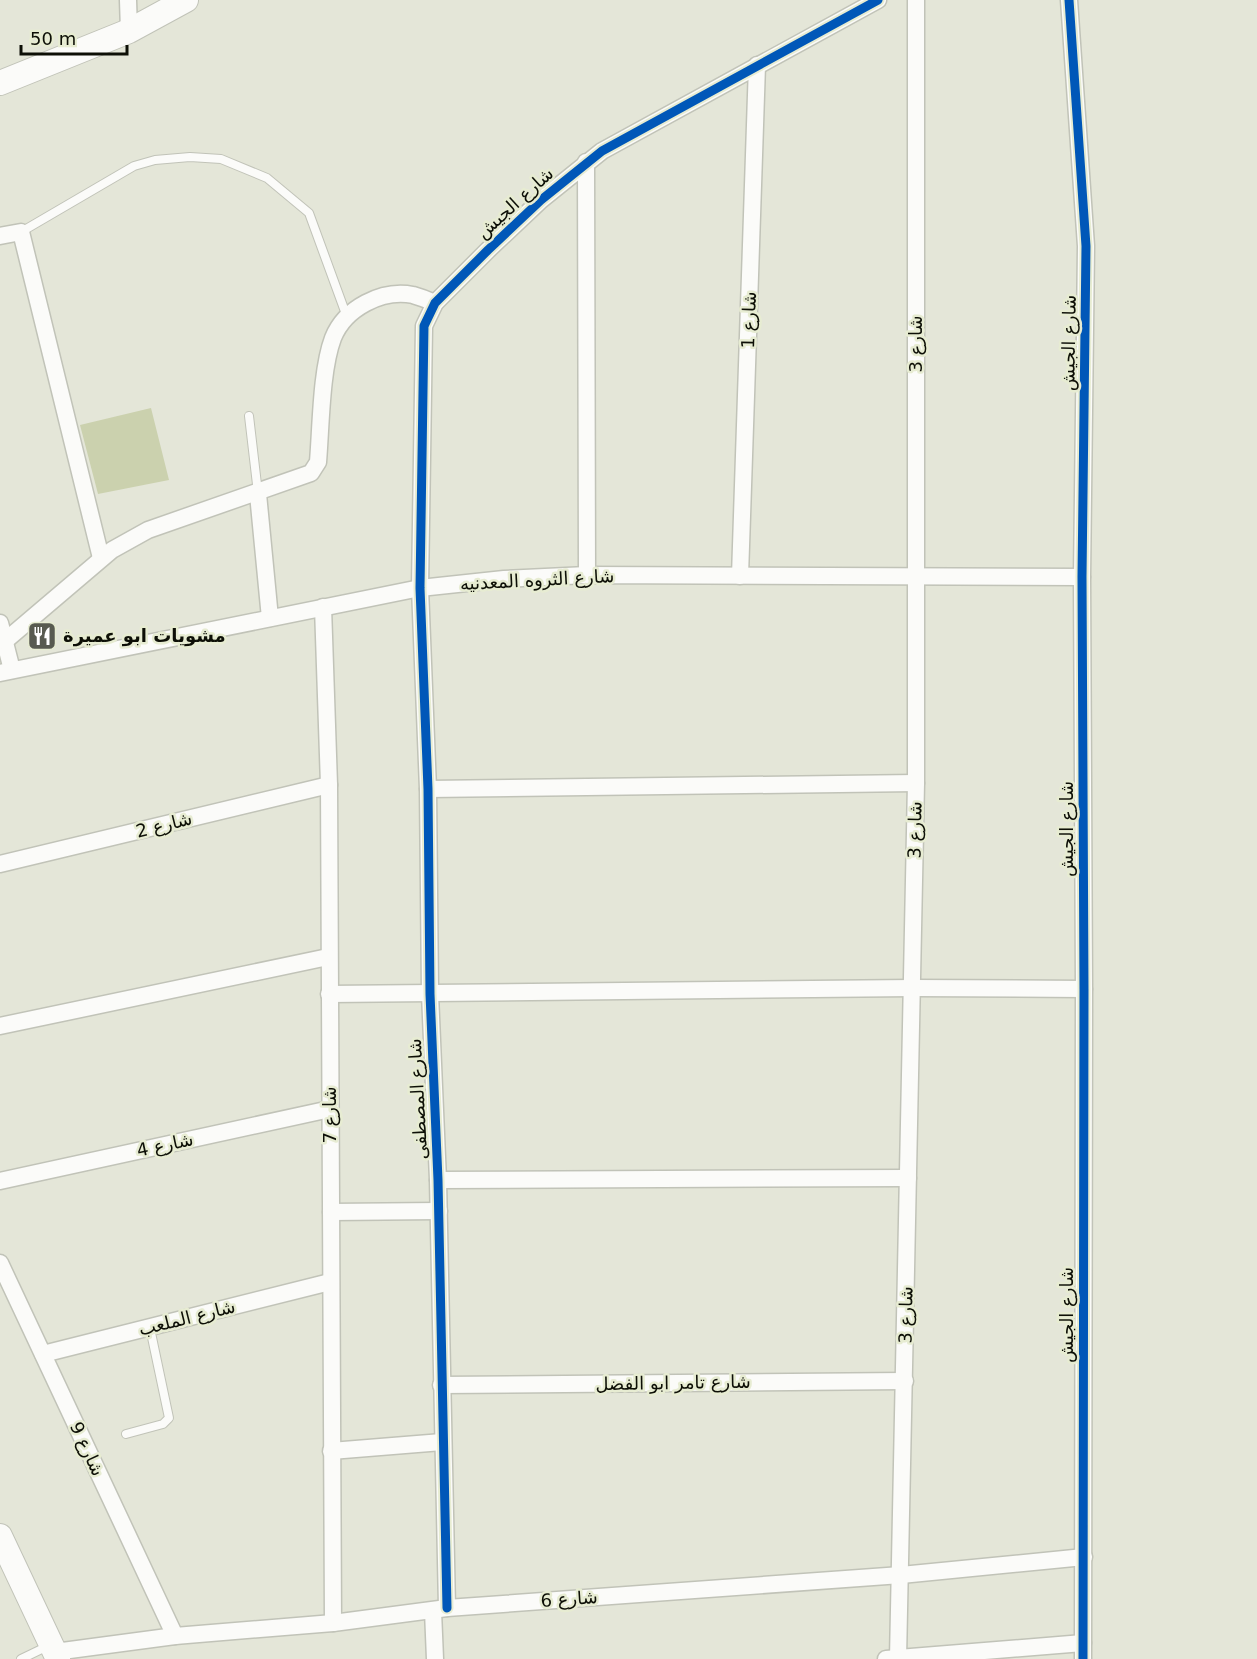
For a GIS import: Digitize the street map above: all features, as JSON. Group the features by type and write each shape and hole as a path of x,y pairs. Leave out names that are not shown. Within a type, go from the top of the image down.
{"street":[{"path":"128,0 129,31"},
{"path":"0,83 129,31 186,0"},
{"name":"شارع الجيش","path":"420,588 423,340 424,326 435,303 541,200 602,151 878,0"},
{"name":"شارع 3","path":"894,1659 901,1575 916,783 916,0"},
{"name":"شارع الجيش","path":"1070,0 1086,246 1082,577 1083,1651"},
{"name":"شارع 1","path":"740,576 758,65"},
{"path":"586,162 587,575"},
{"path":"0,237 21,232 101,558"},
{"path":"5,641 101,558 148,530 304,478 315,469 328,359 334,336 347,317 366,302 389,295 412,295 435,303"},
{"path":"258,494 270,618"},
{"name":"شارع الثروه المعدنيه","path":"6,671 420,588 587,575 1082,577"},
{"name":"شارع المصطفى","path":"420,588 428,789 430,994 439,1211 442,1442 440,1609 435,1659"},
{"name":"شارع 7","path":"323,607 329,785 328,994 333,1623"},
{"path":"0,623 5,641 6,671"},
{"path":"428,789 916,783"},
{"name":"شارع 2","path":"0,864 329,785"},
{"path":"0,1026 328,957"},
{"path":"328,994 913,988 1084,989"},
{"name":"شارع 4","path":"0,1181 330,1109"},
{"path":"438,1180 908,1178"},
{"path":"331,1212 439,1211"},
{"name":"شارع 9","path":"0,1263 175,1636"},
{"name":"شارع الملعب","path":"43,1354 330,1282"},
{"name":"شارع تامر ابو الفضل","path":"441,1385 905,1381"},
{"path":"331,1451 442,1442"},
{"path":"0,1536 55,1652"},
{"name":"شارع 6","path":"55,1652 175,1636 333,1623 440,1609 901,1575 1083,1557"},
{"path":"894,1659 1083,1651"}],"lane":[{"path":"21,232 134,166 155,160 190,157 221,159 267,178 309,213 347,317"},
{"path":"249,416 258,494"},
{"path":"126,1434 163,1424 169,1418 150,1328"},
{"path":"21,1659 55,1652"}],"green space":[{"path":"151,408 169,480 98,494 80,425"}],"cycle path":[{"path":"447,1608 438,1180 430,994 428,789 420,588 424,326 435,303 488,250 541,200 602,151 878,0"},
{"path":"1069,0 1086,246 1082,577 1083,1659"}],"place":[{"name":"مشويات ابو عميرة","path":"42,636"}]}
